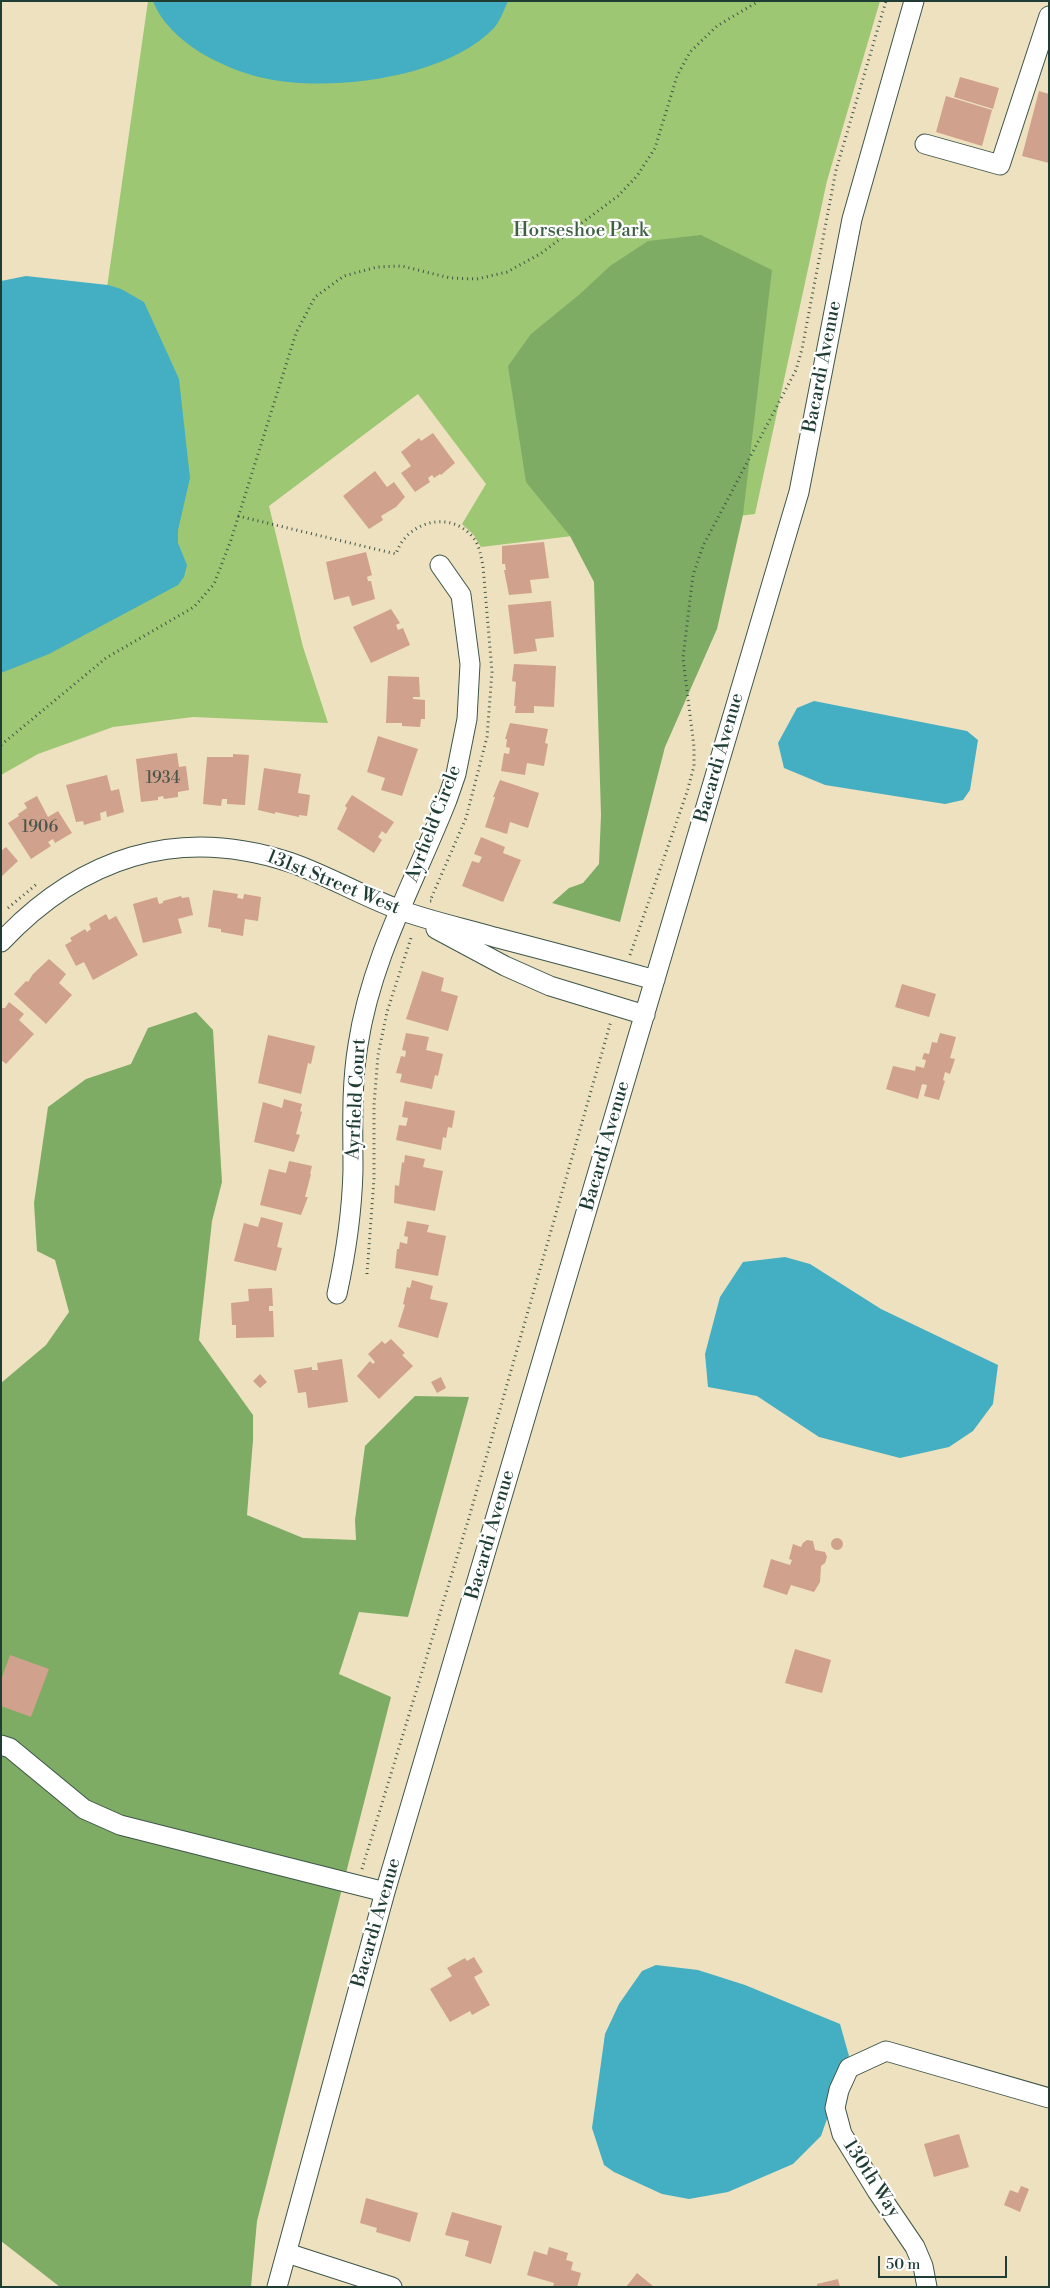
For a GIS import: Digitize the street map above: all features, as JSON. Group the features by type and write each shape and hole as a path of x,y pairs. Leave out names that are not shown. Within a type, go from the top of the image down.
{"street":[{"name":"Bacardi Avenue","path":"277,2287 385,1892 799,492 852,219 914,1"},
{"path":"925,144 1000,165 1049,16"},
{"name":"Ayrfield Circle","path":"400,910 447,800 458,765 467,719 470,664 461,595 440,564"},
{"name":"131st Street West","path":"1,942 45,900 82,877 128,858 185,847 228,848 270,856 306,869 400,910 655,980"},
{"path":"400,910 505,966 565,992 644,1015"},
{"name":"Ayrfield Court","path":"337,1294 344,1263 352,1201 352,1107 358,1045 371,985 400,910"},
{"path":"1,1745 10,1748 84,1809 120,1825 385,1892"},
{"name":"130th Way","path":"927,2287 923,2266 915,2247 877,2191 842,2134 835,2108 839,2090 849,2068 886,2051 1049,2098"},
{"path":"286,2253 392,2287"}],"path":[{"path":"1,745 106,658 194,607 214,584 238,516 296,334 315,297 344,276 377,267 402,266 450,278 477,279 507,272 540,254 618,196 637,176 655,148 677,76 690,52 717,26 759,1"},
{"path":"625,972 687,792 694,766 694,747 683,658 693,575 703,546 796,370 804,340 836,170 886,1"},
{"path":"238,516 396,554"},
{"path":"367,1274 372,1232 374,1105 378,1055 387,1012 411,938"},
{"path":"357,1885 468,1521 615,1007"}],"green space":[{"name":"Horseshoe Park","path":"148,1 880,1 827,181 755,514 481,547 473,534 462,524 486,484 418,394 269,506 303,647 328,723 193,717 113,727 38,754 1,775 1,563 65,581"},
{"path":"701,235 772,270 743,515 717,629 665,747 620,922 552,903 569,888 583,883 599,864 601,815 594,582 570,536 526,482 508,366 531,334 580,294 610,266 648,241"},
{"path":"196,1012 213,1030 222,1182 212,1221 199,1340 253,1415 247,1515 303,1538 356,1540 355,1520 365,1446 415,1396 469,1397 408,1617 359,1612 339,1674 391,1697 257,2221 251,2287 60,2287 1,2241 1,1383 46,1345 69,1312 55,1260 37,1251 34,1203 48,1107 86,1079 131,1064 148,1028"}],"water":[{"path":"153,1 508,1 494,28 473,45 447,59 418,70 387,77 324,84 294,83 268,79 217,62 185,42 171,29"},
{"path":"26,276 108,285 121,289 144,302 179,379 190,478 178,530 178,543 187,565 184,577 178,585 49,654 1,673 1,281"},
{"path":"814,701 967,731 978,740 970,790 963,800 945,804 825,785 784,768 778,743 797,708"},
{"path":"785,1257 810,1264 881,1309 998,1365 993,1404 973,1431 949,1447 900,1458 819,1437 757,1396 708,1387 705,1354 720,1297 743,1262"},
{"path":"656,1965 698,1970 745,1985 840,2024 849,2056 821,2136 793,2164 728,2192 689,2199 662,2194 614,2172 604,2165 592,2128 605,2034 619,2004 642,1971"}],"building":[{"path":"960,77 999,88 993,109 954,97"},
{"path":"1039,91 1049,94 1049,163 1022,156"},
{"path":"946,96 992,110 982,146 936,132"},
{"path":"433,433 455,463 441,475 434,478 432,475 428,478 430,482 415,492 401,473 411,466 401,452 419,438 421,441"},
{"path":"375,471 387,487 394,482 405,497 396,507 381,516 383,520 369,529 343,496"},
{"path":"544,542 549,578 530,580 532,593 509,595 504,570 506,570 505,564 502,564 502,546"},
{"path":"366,552 372,575 367,577 368,581 371,581 375,599 352,606 349,596 334,600 326,562"},
{"path":"551,601 554,637 535,639 537,651 514,654 508,605"},
{"path":"391,609 400,623 396,625 398,630 403,628 410,645 371,663 353,627"},
{"path":"514,664 556,666 554,707 534,706 534,713 515,713 516,682 512,681"},
{"path":"388,676 419,677 420,697 413,697 413,699 425,700 425,719 421,719 420,727 402,726 402,723 386,723"},
{"path":"510,723 548,729 545,743 548,744 544,766 527,763 525,775 501,771 504,753 509,754 510,748 506,747 507,739 505,739"},
{"path":"378,736 418,749 402,796 381,790 385,778 367,772"},
{"path":"177,753 179,767 186,766 189,790 178,792 178,797 164,799 163,796 158,797 158,800 141,802 136,759"},
{"path":"233,754 249,755 245,805 227,804 227,799 222,799 221,806 203,804 207,757 233,757"},
{"path":"264,768 301,774 298,793 310,795 307,816 299,815 299,817 258,810"},
{"path":"107,775 111,791 119,789 124,812 107,817 106,811 100,813 101,820 84,825 83,821 76,822 66,785"},
{"path":"500,780 539,793 528,828 510,822 507,834 485,827"},
{"path":"352,795 394,822 386,834 382,831 378,837 382,840 374,853 337,829 347,808 345,806"},
{"path":"37,796 48,817 58,811 72,833 55,843 53,839 48,842 51,846 31,859 8,823 27,808 24,803"},
{"path":"481,837 505,847 503,853 521,860 503,902 462,886 472,861 479,863 482,857 474,854"},
{"path":"6,847 18,861 1,877 1,851"},
{"path":"213,890 238,894 237,898 243,899 244,894 261,897 258,921 245,919 243,936 221,932 221,929 208,927"},
{"path":"181,896 182,898 189,897 193,915 178,919 182,933 143,943 133,904 157,897 159,904"},
{"path":"106,914 109,920 116,916 138,955 93,980 84,962 76,966 65,945 72,941 70,938 85,929 87,932 91,929 89,924"},
{"path":"49,959 66,974 59,983 72,995 46,1024 14,994"},
{"path":"422,971 444,978 441,991 458,996 448,1031 406,1019"},
{"path":"902,984 936,994 929,1017 895,1007"},
{"path":"9,1002 24,1014 19,1020 34,1034 6,1064 1,1060 1,1008 5,1008"},
{"path":"406,1033 429,1037 426,1050 443,1054 438,1076 435,1075 432,1089 400,1082 402,1074 396,1073 401,1056 405,1057 406,1051 402,1050"},
{"path":"940,1033 956,1037 950,1058 955,1059 950,1074 945,1072 943,1080 945,1081 939,1100 924,1096 927,1085 922,1084 918,1099 886,1089 893,1066 915,1071 916,1066 924,1068 926,1060 922,1059 924,1053 929,1054 932,1042 937,1043"},
{"path":"268,1035 315,1046 311,1064 308,1063 301,1094 258,1083"},
{"path":"284,1099 302,1104 300,1111 302,1112 296,1134 300,1135 294,1152 254,1142 263,1102 282,1108"},
{"path":"405,1101 455,1111 452,1128 448,1127 446,1138 443,1137 441,1150 396,1140 399,1125 406,1126 408,1118 402,1117"},
{"path":"405,1155 425,1159 423,1167 443,1171 435,1211 394,1203 395,1185 399,1186 402,1162 404,1163"},
{"path":"289,1161 312,1166 305,1197 308,1197 301,1215 260,1205 269,1169 286,1173"},
{"path":"261,1217 283,1223 277,1247 282,1248 276,1271 234,1261 244,1223 258,1227"},
{"path":"407,1221 429,1225 427,1232 446,1236 438,1276 395,1268 397,1249 399,1249 400,1242 407,1244 408,1237 404,1236"},
{"path":"412,1280 433,1286 430,1299 448,1303 438,1338 398,1327 405,1305 403,1304 407,1287 410,1288"},
{"path":"272,1288 273,1306 269,1306 269,1311 273,1311 274,1337 236,1338 236,1325 232,1325 231,1303 249,1301 248,1289"},
{"path":"391,1339 405,1353 402,1355 413,1366 379,1399 357,1376 370,1361 373,1364 375,1362 368,1354 382,1341 385,1344"},
{"path":"342,1359 348,1402 308,1408 306,1392 298,1393 294,1370 312,1367 312,1370 318,1370 317,1363"},
{"path":"260,1374 267,1382 260,1388 253,1381"},
{"path":"441,1377 446,1388 437,1393 431,1382"},
{"path":"835,1538 839,1538 843,1544 839,1550 835,1550 831,1546 831,1542"},
{"path":"807,1540 813,1541 815,1550 825,1552 827,1557 825,1563 821,1566 820,1582 814,1592 791,1585 787,1595 763,1587 771,1559 790,1565 792,1560 789,1559 793,1544 801,1547"},
{"path":"795,1649 831,1660 822,1693 785,1683"},
{"path":"10,1655 49,1669 31,1717 1,1706 1,1680"},
{"path":"474,1957 483,1972 474,1977 490,2005 472,2015 470,2011 450,2022 430,1989 452,1976 447,1968 465,1958 467,1961"},
{"path":"959,2134 969,2167 934,2177 924,2144"},
{"path":"1021,2186 1029,2189 1020,2212 1004,2205 1010,2190 1018,2193"},
{"path":"366,2198 418,2213 410,2242 376,2232 377,2228 360,2223"},
{"path":"452,2212 502,2226 491,2264 465,2256 469,2241 445,2235"},
{"path":"549,2247 568,2253 566,2260 573,2262 571,2270 581,2273 577,2287 553,2287 554,2283 527,2275 534,2251 547,2255"},
{"path":"637,2273 653,2286 626,2287"},
{"path":"838,2279 840,2287 817,2287 817,2284"}]}
